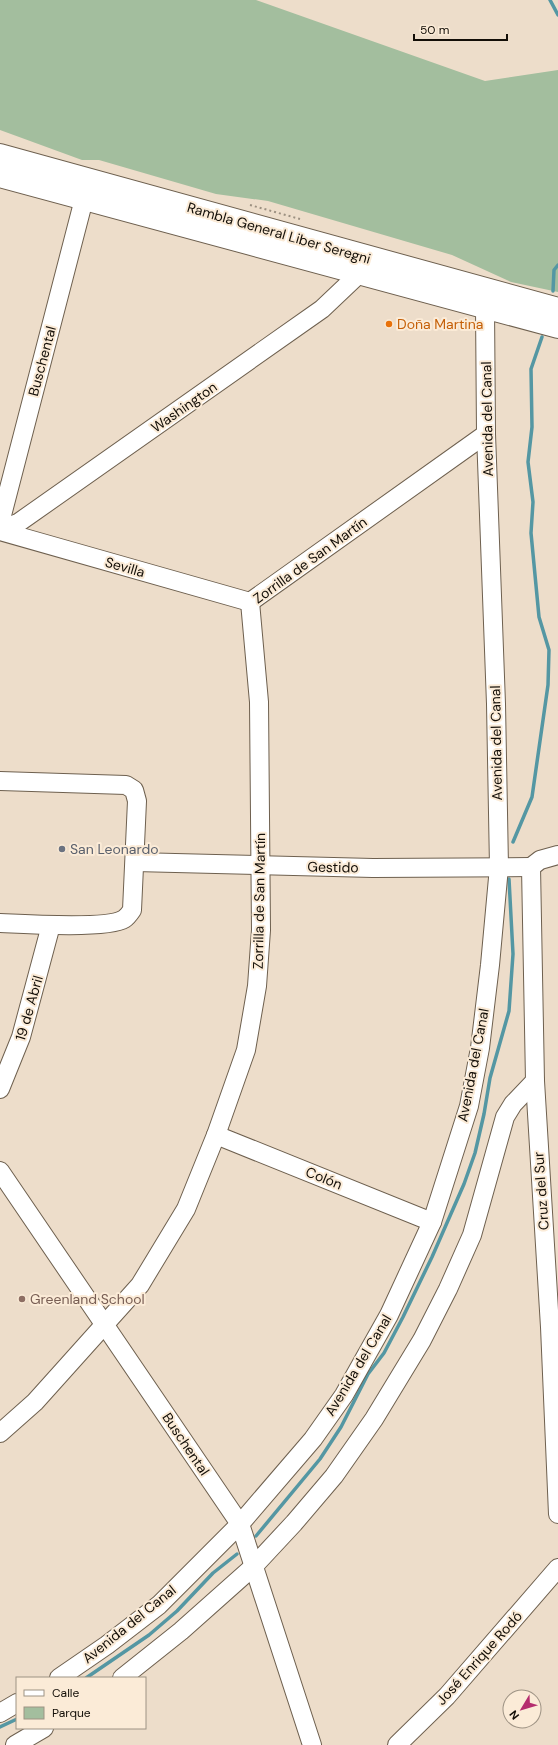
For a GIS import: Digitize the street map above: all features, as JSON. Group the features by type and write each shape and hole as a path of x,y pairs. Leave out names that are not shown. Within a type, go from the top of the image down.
{"main road":[{"name":"Rambla General Liber Seregni","path":"0,155 558,309"},
{"name":"Rambla General Liber Seregni","path":"0,176 558,327"}],"street":[{"name":"Buschental","path":"0,523 84,199"},
{"name":"Washington","path":"0,531 18,523 322,309 360,273"},
{"name":"Avenida del Canal","path":"60,1677 107,1645 159,1604 240,1524 313,1439 344,1395 389,1315 432,1222 469,1106 482,1033 499,867 496,704 486,434 485,307"},
{"name":"Zorrilla de San Martín","path":"0,1433 35,1402 105,1326 140,1285 186,1209 216,1135 246,1050 257,986 261,930 259,702 250,602 486,434"},
{"name":"Sevilla","path":"0,531 250,602"},
{"path":"0,781 126,785 134,790 137,802 136,862 132,910 124,919 113,924 51,925 0,923"},
{"path":"531,867 540,860 558,855"},
{"name":"Gestido","path":"136,862 373,868 531,867"},
{"name":"Cruz del Sur","path":"531,867 535,1081 554,1327 558,1514"},
{"name":"19 de Abril","path":"0,1089 21,1037 51,925"},
{"path":"123,1677 181,1631 253,1567 294,1523 334,1476 374,1419 422,1340 448,1289 472,1236 505,1117 513,1104 535,1081"},
{"name":"Colón","path":"216,1135 432,1222"},
{"name":"Buschental","path":"0,1171 240,1524 312,1745"},
{"name":"José Enrique Rodó","path":"397,1745 447,1696 558,1568"},
{"path":"0,1713 16,1704"},
{"path":"15,1745 42,1729"}],"green space":[{"path":"0,0 256,0 485,81 558,70 558,292 511,282 452,255 268,201 216,194 99,160 82,160 0,130"}],"waterway":[{"path":"550,0 558,15"},
{"path":"553,291 554,270 558,265"},
{"path":"513,842 532,797 548,685 549,650 539,617 531,533 533,502 528,462 532,427 531,369 542,337"},
{"path":"256,1536 320,1459 341,1427 368,1374 384,1353 403,1317 432,1257 464,1184 475,1153 490,1078 509,1011 513,954 509,879"},
{"path":"87,1677 149,1635 177,1611 213,1573 237,1554"},
{"path":"0,1727 16,1719"}],"place":[{"name":"Doña Martina","path":"389,324"},
{"name":"San Leonardo","path":"62,849"},
{"name":"Greenland School","path":"22,1299"}]}
